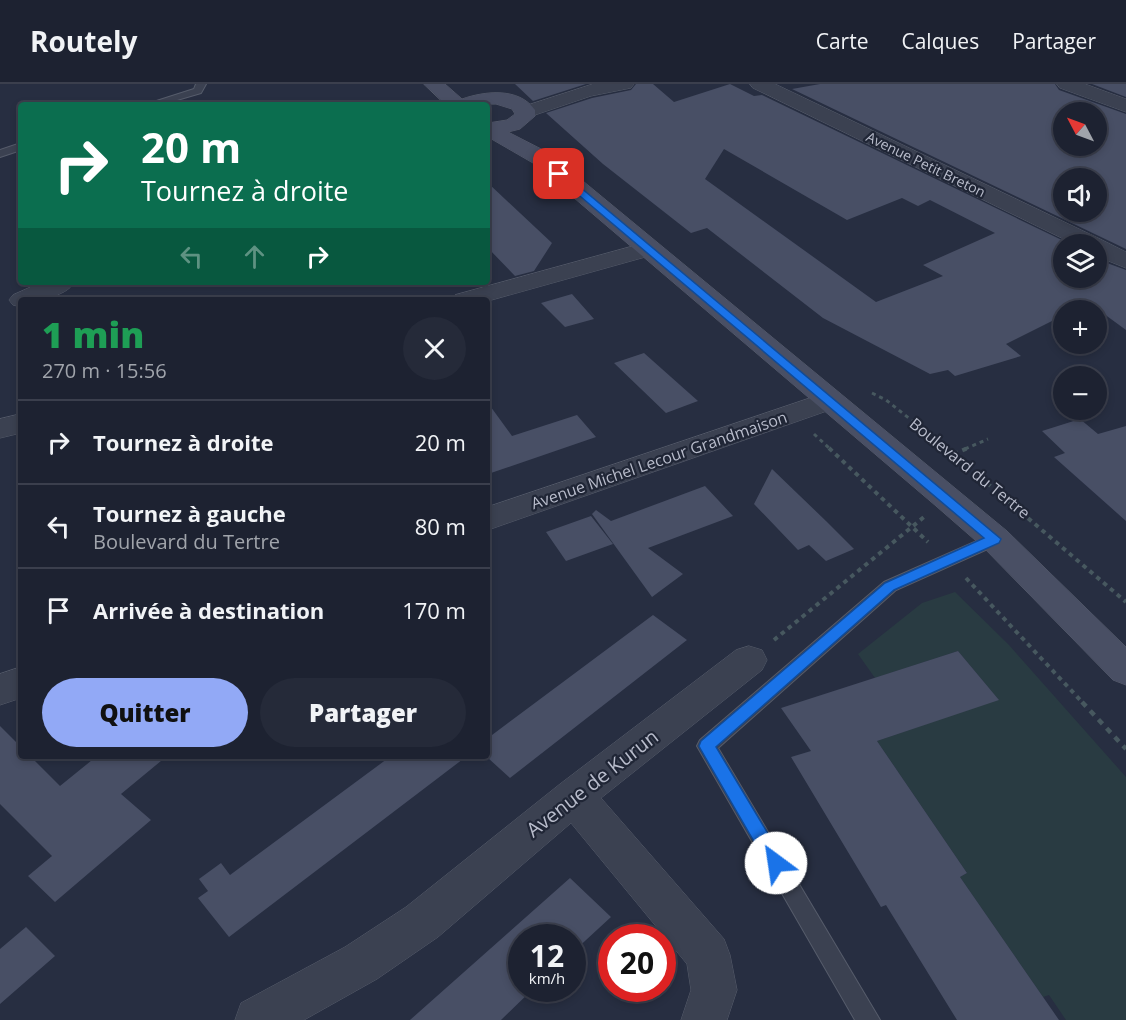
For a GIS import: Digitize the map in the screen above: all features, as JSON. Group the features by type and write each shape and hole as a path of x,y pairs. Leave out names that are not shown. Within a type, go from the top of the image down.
{"main road":[{"path":"434,84 454,102"},
{"path":"455,84 513,108 541,158"},
{"path":"490,107 513,108"},
{"path":"490,129 505,128 513,108"},
{"path":"490,130 541,158 831,400 994,539 1126,670"}],"street":[{"path":"513,108 624,84"},
{"name":"Avenue Petit Breton","path":"760,84 1071,234"},
{"path":"1067,84 1126,106"},
{"path":"475,297 648,249"},
{"path":"1107,252 1126,261"},
{"path":"29,297 56,285"},
{"path":"0,310 18,302"},
{"name":"Avenue Michel Lecour Grandmaison","path":"490,518 831,400"},
{"path":"0,429 18,424"},
{"name":"Avenue de Kurun","path":"258,1020 361,963 422,922 574,796 749,660"},
{"path":"0,690 18,683"},
{"path":"574,796 708,956 714,990 704,1020"}],"lane":[{"path":"158,102 199,88"},
{"path":"187,102 199,88"},
{"path":"0,154 18,148"},
{"path":"868,1020 707,746 890,586 994,539"}],"path":[{"name":"Boulevard du Tertre","path":"866,390 886,400 954,454 1062,544 1126,602"},
{"path":"954,454 988,439"},
{"path":"749,660 913,527"}],"shaded area":[{"path":"955,592 1009,645 1126,777 1126,1020 1066,1020 1049,995 1043,997 960,877 967,873 877,741 998,699 958,651 875,678 858,654 922,603"}],"building":[{"path":"515,84 586,84 533,101"},
{"path":"636,84 653,84 674,102 730,84 754,96 762,95 1053,236 1053,288 1107,288 1107,263 1126,270 1126,330 1107,316 1107,300 1053,300 1053,320 1006,344 1021,356 955,376 948,370 930,374 823,318 707,228 691,233 603,164 546,113 592,98 631,90","holes":["724,149 847,220 902,198 918,206 930,200 995,233 923,265 943,276 876,302 705,179"]},
{"path":"820,84 1055,84 1059,90 1092,102 1053,102 1053,156 1107,156 1107,107 1126,114 1126,249 1107,240 1107,234 1095,234 1070,222 1107,222 1107,168 1053,168 1053,214 792,89"},
{"path":"1092,84 1126,84 1126,97"},
{"path":"490,185 552,243 534,271 515,276 490,250"},
{"path":"572,294 594,319 565,327 541,303"},
{"path":"644,353 698,401 666,413 614,363"},
{"path":"490,406 512,436 577,415 596,437 490,473"},
{"path":"1077,420 1081,420 1098,434 1126,426 1126,521 1054,457 1065,453 1042,431"},
{"path":"772,469 854,549 826,561 809,545 798,550 754,504"},
{"path":"705,486 733,516 648,548 683,574 652,597 592,514 596,510 611,521"},
{"path":"591,516 613,544 566,561 546,532"},
{"path":"653,615 687,640 510,778 489,759 490,737"},
{"path":"958,651 999,700 877,741 967,873 960,877 1059,1020 957,1020 886,905 881,907 791,757 811,751 781,708"},
{"path":"0,726 18,744 18,759 33,759 60,786 93,759 163,759 121,794 151,820 55,902 28,876 52,856 0,804"},
{"path":"387,759 463,759 229,937 198,898 208,891 199,879 221,863 230,875"},
{"path":"570,878 611,917 603,924 598,924 598,929 586,940 586,924 518,924"},
{"path":"26,927 55,956 0,1004 0,949"},
{"path":"508,933 508,1002 520,1002 501,1020 410,1020"}],"route":[{"path":"559,174 994,539 890,586 707,746 776,863"}]}
